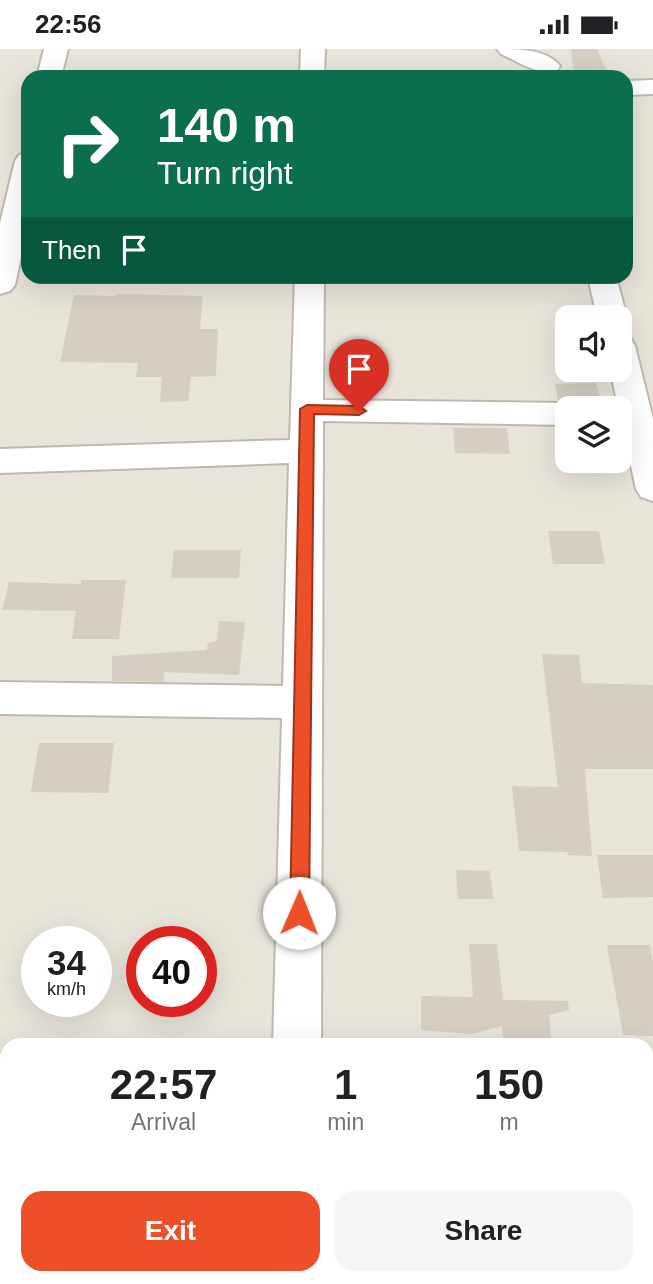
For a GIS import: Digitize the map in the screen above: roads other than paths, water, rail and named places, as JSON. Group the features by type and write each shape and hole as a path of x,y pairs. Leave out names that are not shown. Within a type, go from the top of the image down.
{"street":[{"path":"51,70 56,49"},
{"path":"312,70 313,49"},
{"path":"509,49 547,64"},
{"path":"633,88 653,87"},
{"path":"0,285 21,192"},
{"path":"298,1038 309,284"},
{"path":"604,284 609,305"},
{"path":"629,382 653,489"},
{"path":"307,409 555,414"},
{"path":"0,461 306,451"},
{"path":"0,698 303,702"}]}
